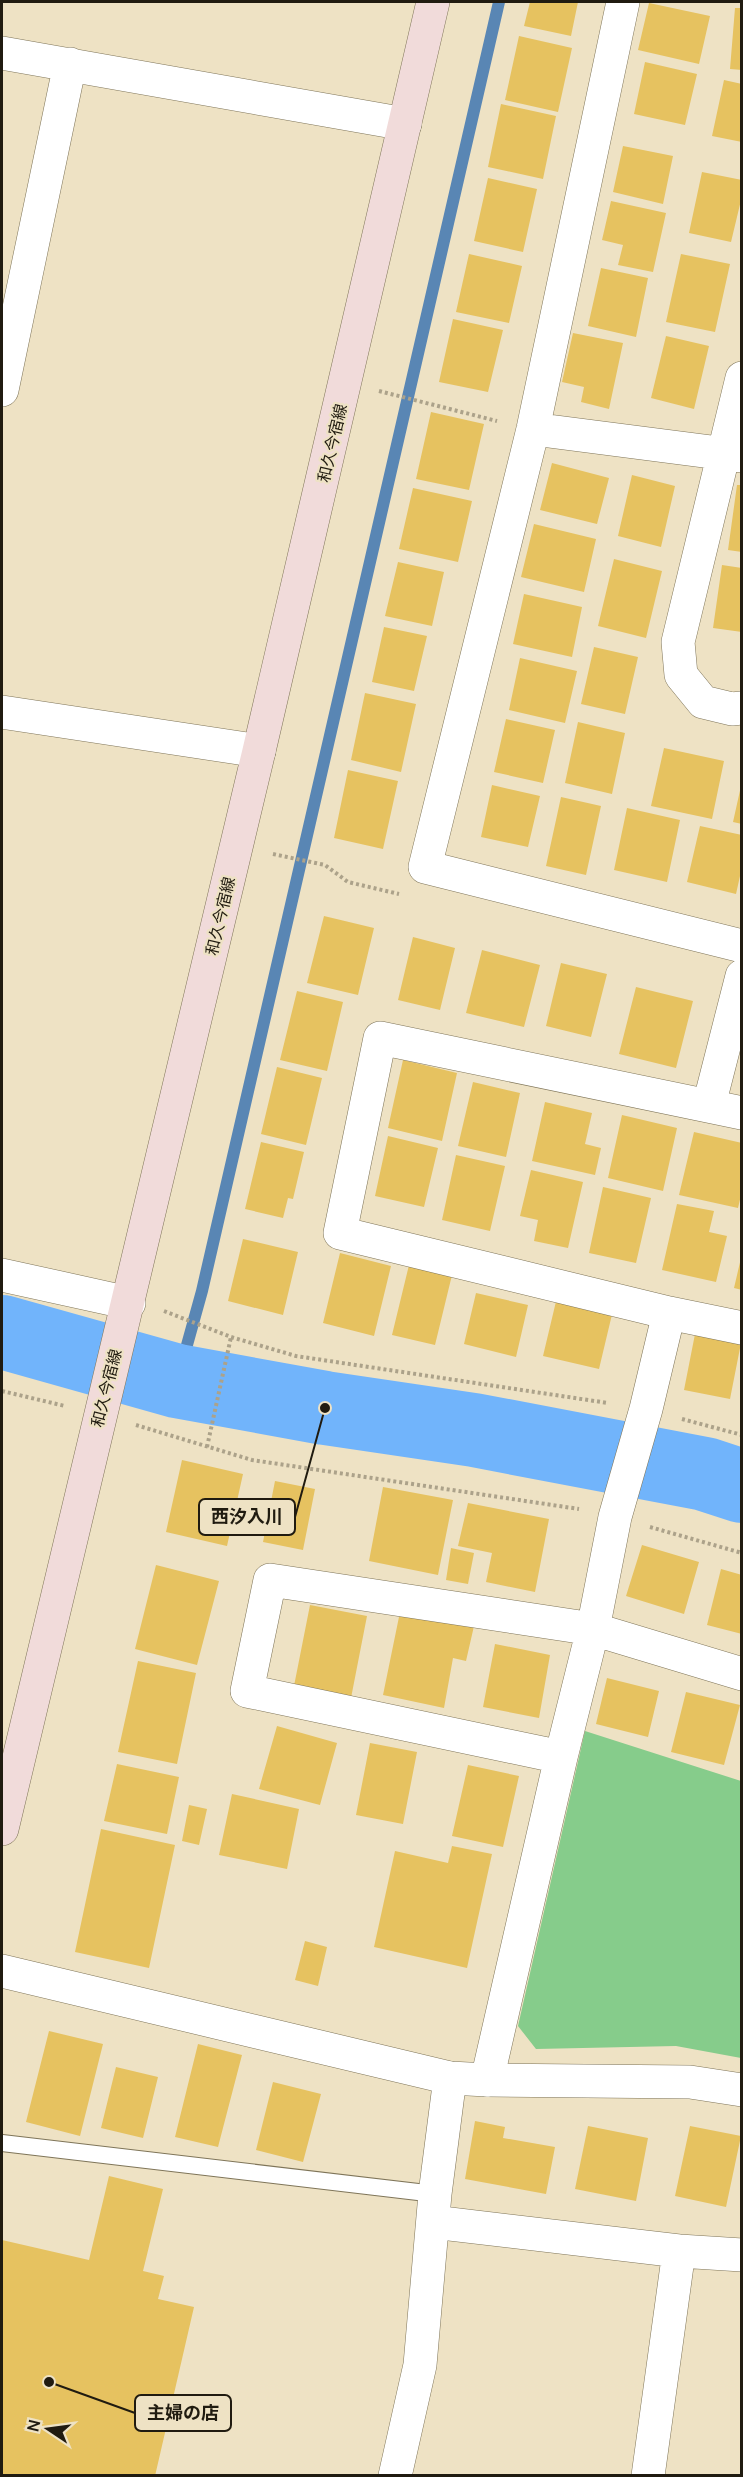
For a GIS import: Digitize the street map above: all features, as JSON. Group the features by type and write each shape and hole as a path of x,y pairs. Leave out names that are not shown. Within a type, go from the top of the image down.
{"main road":[{"name":"和久今宿線","path":"2,1829 259,752 433,2"}],"street":[{"path":"623,2 533,429 425,867 741,946"},
{"path":"2,53 405,124"},
{"path":"2,390 70,64"},
{"path":"741,378 732,454 678,642 681,675 703,702 732,709 741,708"},
{"path":"533,429 732,454"},
{"path":"2,712 259,752"},
{"path":"709,1105 741,976"},
{"path":"741,1113 380,1038 340,1233 669,1313 741,1328"},
{"path":"2,1275 127,1310"},
{"path":"488,2080 561,1758 593,1629 615,1517 646,1409 669,1313"},
{"path":"561,1758 246,1691 270,1580 593,1629 741,1674"},
{"path":"2,1971 450,2078 690,2082 741,2090"},
{"path":"395,2475 420,2365 434,2208 450,2078"},
{"path":"434,2208 678,2251 741,2255"},
{"path":"648,2475 678,2251"}],"lane":[{"path":"2,2143 434,2208"}],"path":[{"path":"396,396 533,429"},
{"path":"273,853 325,866"},
{"path":"127,1310 166,1311 231,1337 296,1356 646,1409 741,1435"},
{"path":"207,1447 231,1337"},
{"path":"2,1391 102,1405 207,1447 252,1460 543,1502 615,1517 741,1553"}],"green space":[{"path":"585,1731 741,1781 741,2058 676,2046 536,2049 518,2026"}],"building":[{"path":"530,2 578,2 571,36 524,26"},
{"path":"649,3 710,16 699,64 638,50"},
{"path":"735,8 742,8 742,70 730,69"},
{"path":"519,36 572,48 558,112 505,100"},
{"path":"645,62 697,74 685,125 634,114"},
{"path":"724,80 742,84 742,142 712,136"},
{"path":"501,104 556,116 543,179 488,167"},
{"path":"623,146 673,156 663,204 613,192"},
{"path":"702,172 742,180 742,196 731,242 689,233"},
{"path":"488,178 537,189 523,252 474,241"},
{"path":"611,201 666,213 653,272 618,265 623,245 602,240"},
{"path":"469,254 522,266 509,323 456,312"},
{"path":"681,254 730,264 715,332 666,322"},
{"path":"601,268 648,278 636,337 588,326"},
{"path":"453,319 503,330 488,392 439,382"},
{"path":"573,333 623,343 609,409 581,402 584,387 562,382"},
{"path":"666,336 709,346 694,409 651,398"},
{"path":"431,412 484,424 469,490 416,479"},
{"path":"552,463 609,478 597,524 540,510"},
{"path":"632,475 675,486 661,547 618,536"},
{"path":"737,485 742,485 742,552 728,550"},
{"path":"413,488 472,501 458,562 399,549"},
{"path":"534,524 596,539 584,592 521,577"},
{"path":"614,559 662,571 646,638 598,626"},
{"path":"398,562 444,572 432,626 385,616"},
{"path":"722,565 742,568 742,632 713,628"},
{"path":"524,594 582,607 572,657 513,644"},
{"path":"384,627 427,636 414,691 372,682"},
{"path":"594,647 638,657 625,714 581,704"},
{"path":"520,658 577,671 565,723 509,710"},
{"path":"365,693 416,704 401,772 351,760"},
{"path":"506,719 555,730 543,783 494,772"},
{"path":"578,722 625,733 612,794 565,783"},
{"path":"664,748 724,761 712,819 651,806"},
{"path":"348,770 398,781 383,849 334,838"},
{"path":"492,785 540,796 528,847 481,837"},
{"path":"742,786 742,824 733,822"},
{"path":"561,797 601,806 586,875 546,866"},
{"path":"627,808 680,820 667,882 614,870"},
{"path":"700,826 742,835 742,867 736,894 687,882"},
{"path":"324,916 374,928 358,995 307,983"},
{"path":"413,937 455,948 440,1010 398,1000"},
{"path":"482,950 540,965 524,1027 466,1013"},
{"path":"561,963 607,974 591,1037 546,1026"},
{"path":"636,987 693,1001 676,1068 619,1054"},
{"path":"297,991 343,1002 327,1071 280,1060"},
{"path":"403,1060 457,1073 442,1141 388,1128"},
{"path":"277,1067 322,1078 306,1145 261,1134"},
{"path":"473,1082 520,1093 506,1157 458,1146"},
{"path":"545,1102 592,1113 585,1144 601,1148 595,1175 532,1161"},
{"path":"622,1115 677,1128 663,1191 608,1178"},
{"path":"694,1132 742,1143 742,1191 738,1208 679,1195"},
{"path":"388,1136 438,1148 424,1207 375,1196"},
{"path":"261,1142 304,1152 293,1199 288,1198 283,1218 245,1209"},
{"path":"456,1155 505,1166 490,1231 442,1220"},
{"path":"531,1170 583,1182 568,1248 534,1241 538,1220 520,1216"},
{"path":"603,1187 651,1198 636,1263 589,1253"},
{"path":"677,1204 714,1211 709,1232 727,1236 716,1282 662,1270"},
{"path":"243,1239 298,1252 283,1315 228,1301"},
{"path":"340,1253 391,1266 374,1336 323,1323"},
{"path":"742,1258 742,1290 734,1288"},
{"path":"409,1265 452,1275 435,1345 392,1335"},
{"path":"476,1293 528,1305 516,1357 464,1344"},
{"path":"558,1293 614,1306 599,1369 543,1356"},
{"path":"695,1334 741,1343 730,1399 684,1390"},
{"path":"182,1460 243,1474 227,1546 166,1532"},
{"path":"275,1481 315,1489 303,1550 263,1542"},
{"path":"383,1487 453,1500 438,1575 369,1561"},
{"path":"468,1503 549,1519 535,1592 486,1582 492,1553 458,1546"},
{"path":"642,1545 699,1562 684,1614 626,1596"},
{"path":"451,1548 474,1553 468,1584 446,1580"},
{"path":"156,1565 219,1581 197,1665 135,1649"},
{"path":"721,1569 742,1575 742,1634 707,1625"},
{"path":"310,1605 367,1616 351,1698 294,1686"},
{"path":"400,1612 474,1626 466,1661 453,1658 444,1708 383,1695"},
{"path":"495,1644 550,1655 539,1718 483,1707"},
{"path":"138,1661 196,1673 177,1764 118,1752"},
{"path":"607,1678 659,1691 648,1737 596,1724"},
{"path":"686,1692 740,1705 724,1765 671,1752"},
{"path":"277,1726 337,1743 320,1805 259,1789"},
{"path":"370,1743 417,1752 403,1824 356,1815"},
{"path":"117,1764 179,1777 167,1834 104,1821"},
{"path":"468,1765 519,1776 503,1847 452,1836"},
{"path":"232,1794 299,1809 287,1869 219,1855"},
{"path":"189,1805 207,1809 199,1845 182,1841"},
{"path":"101,1829 175,1845 149,1968 75,1952"},
{"path":"452,1846 492,1854 467,1968 374,1947 395,1851 448,1863"},
{"path":"305,1941 327,1947 318,1986 295,1980"},
{"path":"49,2031 103,2044 80,2136 26,2122"},
{"path":"198,2044 242,2055 218,2147 175,2137"},
{"path":"116,2067 158,2077 143,2138 101,2128"},
{"path":"273,2082 321,2094 303,2162 256,2150"},
{"path":"475,2121 505,2127 503,2138 555,2147 546,2194 465,2179"},
{"path":"588,2126 648,2138 636,2201 575,2189"},
{"path":"690,2126 741,2136 726,2207 675,2196"},
{"path":"109,2176 163,2189 143,2271 164,2276 158,2299 194,2307 155,2476 2,2476 2,2240 89,2260"}],"waterway":[{"path":"177,1381 202,1291 499,2"},
{"path":"2,1332 177,1381 325,1408 474,1430 705,1474 742,1486"}],"place":[{"name":"西汐入川","path":"325,1408"},
{"name":"主婦の店","path":"49,2382"}]}
